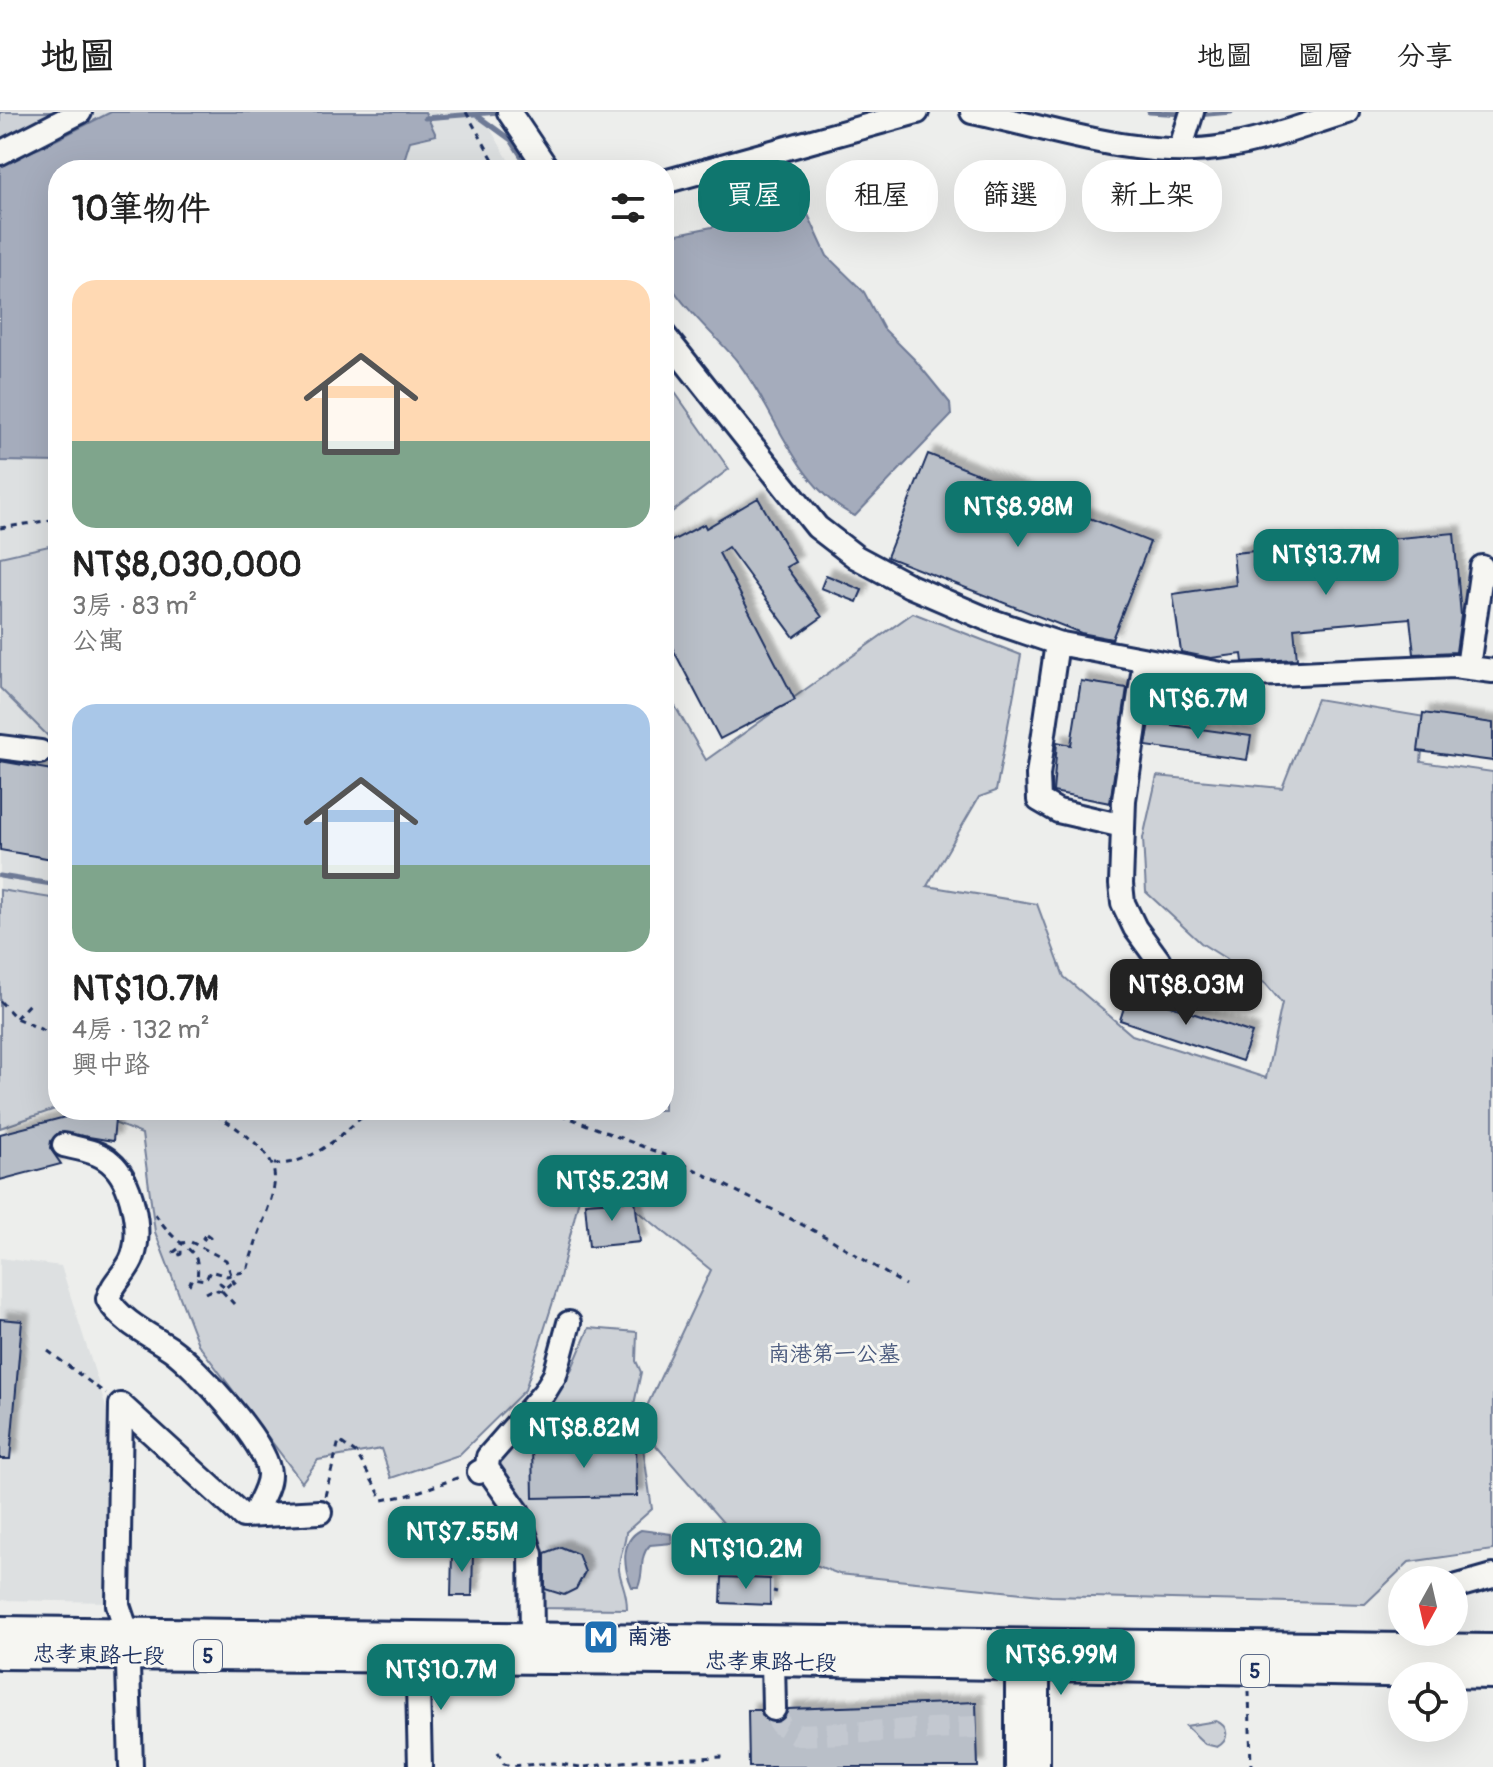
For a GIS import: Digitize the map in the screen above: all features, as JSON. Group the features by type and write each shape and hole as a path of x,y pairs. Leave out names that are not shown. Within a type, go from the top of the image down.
{"main road":[{"name":"忠孝東路七段","path":"0,1631 127,1644"},
{"name":"忠孝東路七段","path":"417,1646 532,1636 1028,1654"},
{"name":"忠孝東路七段","path":"0,1654 127,1644 417,1646 773,1661 1028,1654 1493,1649"},
{"name":"忠孝東路七段","path":"1418,1651 1493,1674"}],"street":[{"path":"0,153 80,112"},
{"path":"674,179 917,112"},
{"path":"972,112 1104,141 1180,150 1224,147 1347,112"},
{"path":"512,116 541,160"},
{"path":"1180,150 1190,119"},
{"path":"674,348 817,527 856,557 910,586 1057,643 1232,676 1416,666 1493,671"},
{"path":"1468,667 1482,567"},
{"path":"1057,643 1038,775 1039,800 1058,811 1123,826"},
{"path":"1145,660 1123,826 1123,903 1135,928 1159,961"},
{"path":"0,747 40,752"},
{"path":"64,1145 109,1161 120,1172 133,1208 136,1241 132,1259 110,1289 108,1299 119,1313 182,1357 209,1383 256,1443 270,1476 254,1515"},
{"path":"532,1636 531,1554 518,1512 483,1470 488,1457 544,1393 555,1375 569,1323"},
{"path":"121,1405 243,1516 320,1512"},
{"path":"121,1405 118,1605 127,1644 131,1767"},
{"path":"1468,1583 1493,1576"},
{"path":"417,1646 420,1767"},
{"path":"1017,1767 1028,1654"},
{"path":"1028,1654 1038,1767"},
{"path":"773,1661 774,1709"}],"path":[{"path":"466,112 493,160"},
{"path":"0,528 48,521"},
{"path":"0,1001 16,1018 48,1032"},
{"path":"16,1018 32,1001"},
{"path":"222,1291 233,1278 247,1271 277,1184 274,1164 250,1136 225,1120"},
{"path":"274,1164 287,1164 327,1147 358,1120"},
{"path":"575,1120 672,1158 832,1240 905,1285"},
{"path":"133,1208 144,1202 181,1243 195,1251 199,1262 197,1279"},
{"path":"201,1247 205,1241"},
{"path":"181,1243 191,1242 226,1260 233,1278"},
{"path":"178,1249 181,1243"},
{"path":"206,1280 210,1271 233,1278"},
{"path":"189,1285 192,1278 206,1280 217,1286 234,1304"},
{"path":"206,1293 217,1286 224,1286"},
{"path":"48,1351 121,1405"},
{"path":"320,1512 339,1441 357,1454 383,1500 409,1495 483,1470"},
{"path":"1249,1691 1251,1767"},
{"path":"498,1752 504,1764 511,1766 554,1763 582,1767 638,1760 725,1757"}],"shaded area":[{"path":"0,112 481,112 508,160 48,160 48,1004 0,1003"},
{"path":"0,1258 61,1266 106,1407 113,1439 111,1602 0,1600"}],"green space":[{"path":"0,112 58,112 0,141"},
{"path":"674,391 729,469 674,510"},
{"path":"48,546 48,736 0,688 0,557"},
{"name":"南港第一公墓","path":"913,613 1021,655 996,791 979,797 927,886 1037,904 1064,977 1132,1035 1266,1078 1282,1003 1266,984 1201,943 1146,892 1143,838 1157,776 1282,788 1317,699 1425,717 1421,762 1493,772 1493,1550 1409,1562 1405,1566 1388,1566 1388,1582 1365,1604 1051,1596 839,1574 732,1533 640,1427 652,1509 626,1532 619,1570 627,1609 532,1608 531,1554 487,1468 570,1373 589,1328 637,1332 636,1361 641,1372 633,1409 639,1423 711,1270 586,1169 558,1286 525,1390 459,1455 391,1478 381,1449 318,1460 302,1482 198,1344 155,1232 142,1134 106,1120 674,1120 674,704 706,760"},
{"path":"0,890 48,897 48,1111 0,1128"},
{"path":"1216,1721 1226,1733 1224,1741 1217,1747 1205,1744 1186,1726"}],"water":[{"path":"111,112 425,112 436,135 410,141 404,160 48,160 48,462 0,461 0,161 40,148"},
{"path":"810,219 827,256 864,292 883,328 915,360 950,403 951,416 855,516 835,504 817,487 788,446 751,380 674,290 674,235 698,230 810,232"},
{"path":"641,1530 671,1534 672,1543 650,1545 644,1555 638,1587 632,1587 627,1572 626,1548"}],"building":[{"path":"928,454 1150,542 1112,639 1081,633 887,557"},
{"path":"758,498 795,562 786,567 822,617 794,637 728,547 719,553 795,700 720,739 674,651 674,540 704,524 706,528"},
{"path":"1454,533 1461,616 1456,652 1414,654 1410,618 1294,628 1297,659 1243,662 1242,654 1211,658 1181,652 1173,594 1236,585 1233,553"},
{"path":"826,575 862,590 857,602 821,588"},
{"path":"1081,681 1127,688 1110,803 1053,792 1057,742 1071,745"},
{"path":"1423,713 1493,723 1493,761 1418,751"},
{"path":"1150,722 1251,736 1247,760 1146,746"},
{"path":"0,761 48,769 48,858 0,850"},
{"path":"1129,992 1252,1033 1242,1061 1120,1020"},
{"path":"54,1120 115,1120 113,1141 59,1132 51,1141 50,1148 61,1164 0,1180 0,1134"},
{"path":"635,1200 640,1242 589,1247 585,1203"},
{"path":"0,1319 22,1321 10,1459 0,1459"},
{"path":"636,1442 637,1496 533,1498 532,1444"},
{"path":"561,1547 578,1554 585,1572 576,1589 564,1595 545,1589 545,1553"},
{"path":"452,1552 473,1552 472,1596 451,1596"},
{"path":"722,1577 770,1579 770,1605 721,1603"},
{"path":"976,1702 978,1767 749,1767 748,1710 760,1710 767,1721 775,1723 786,1716 788,1709"}],"waterway":[{"path":"425,118 499,112"},
{"path":"1149,112 1183,114"},
{"path":"1197,115 1231,112"},
{"path":"478,116 511,140 524,160"},
{"path":"0,876 48,883"}],"tunnel":[{"path":"774,1709 780,1724 799,1735 977,1727"}],"place":[{"name":"南港","path":"601,1637"}]}
